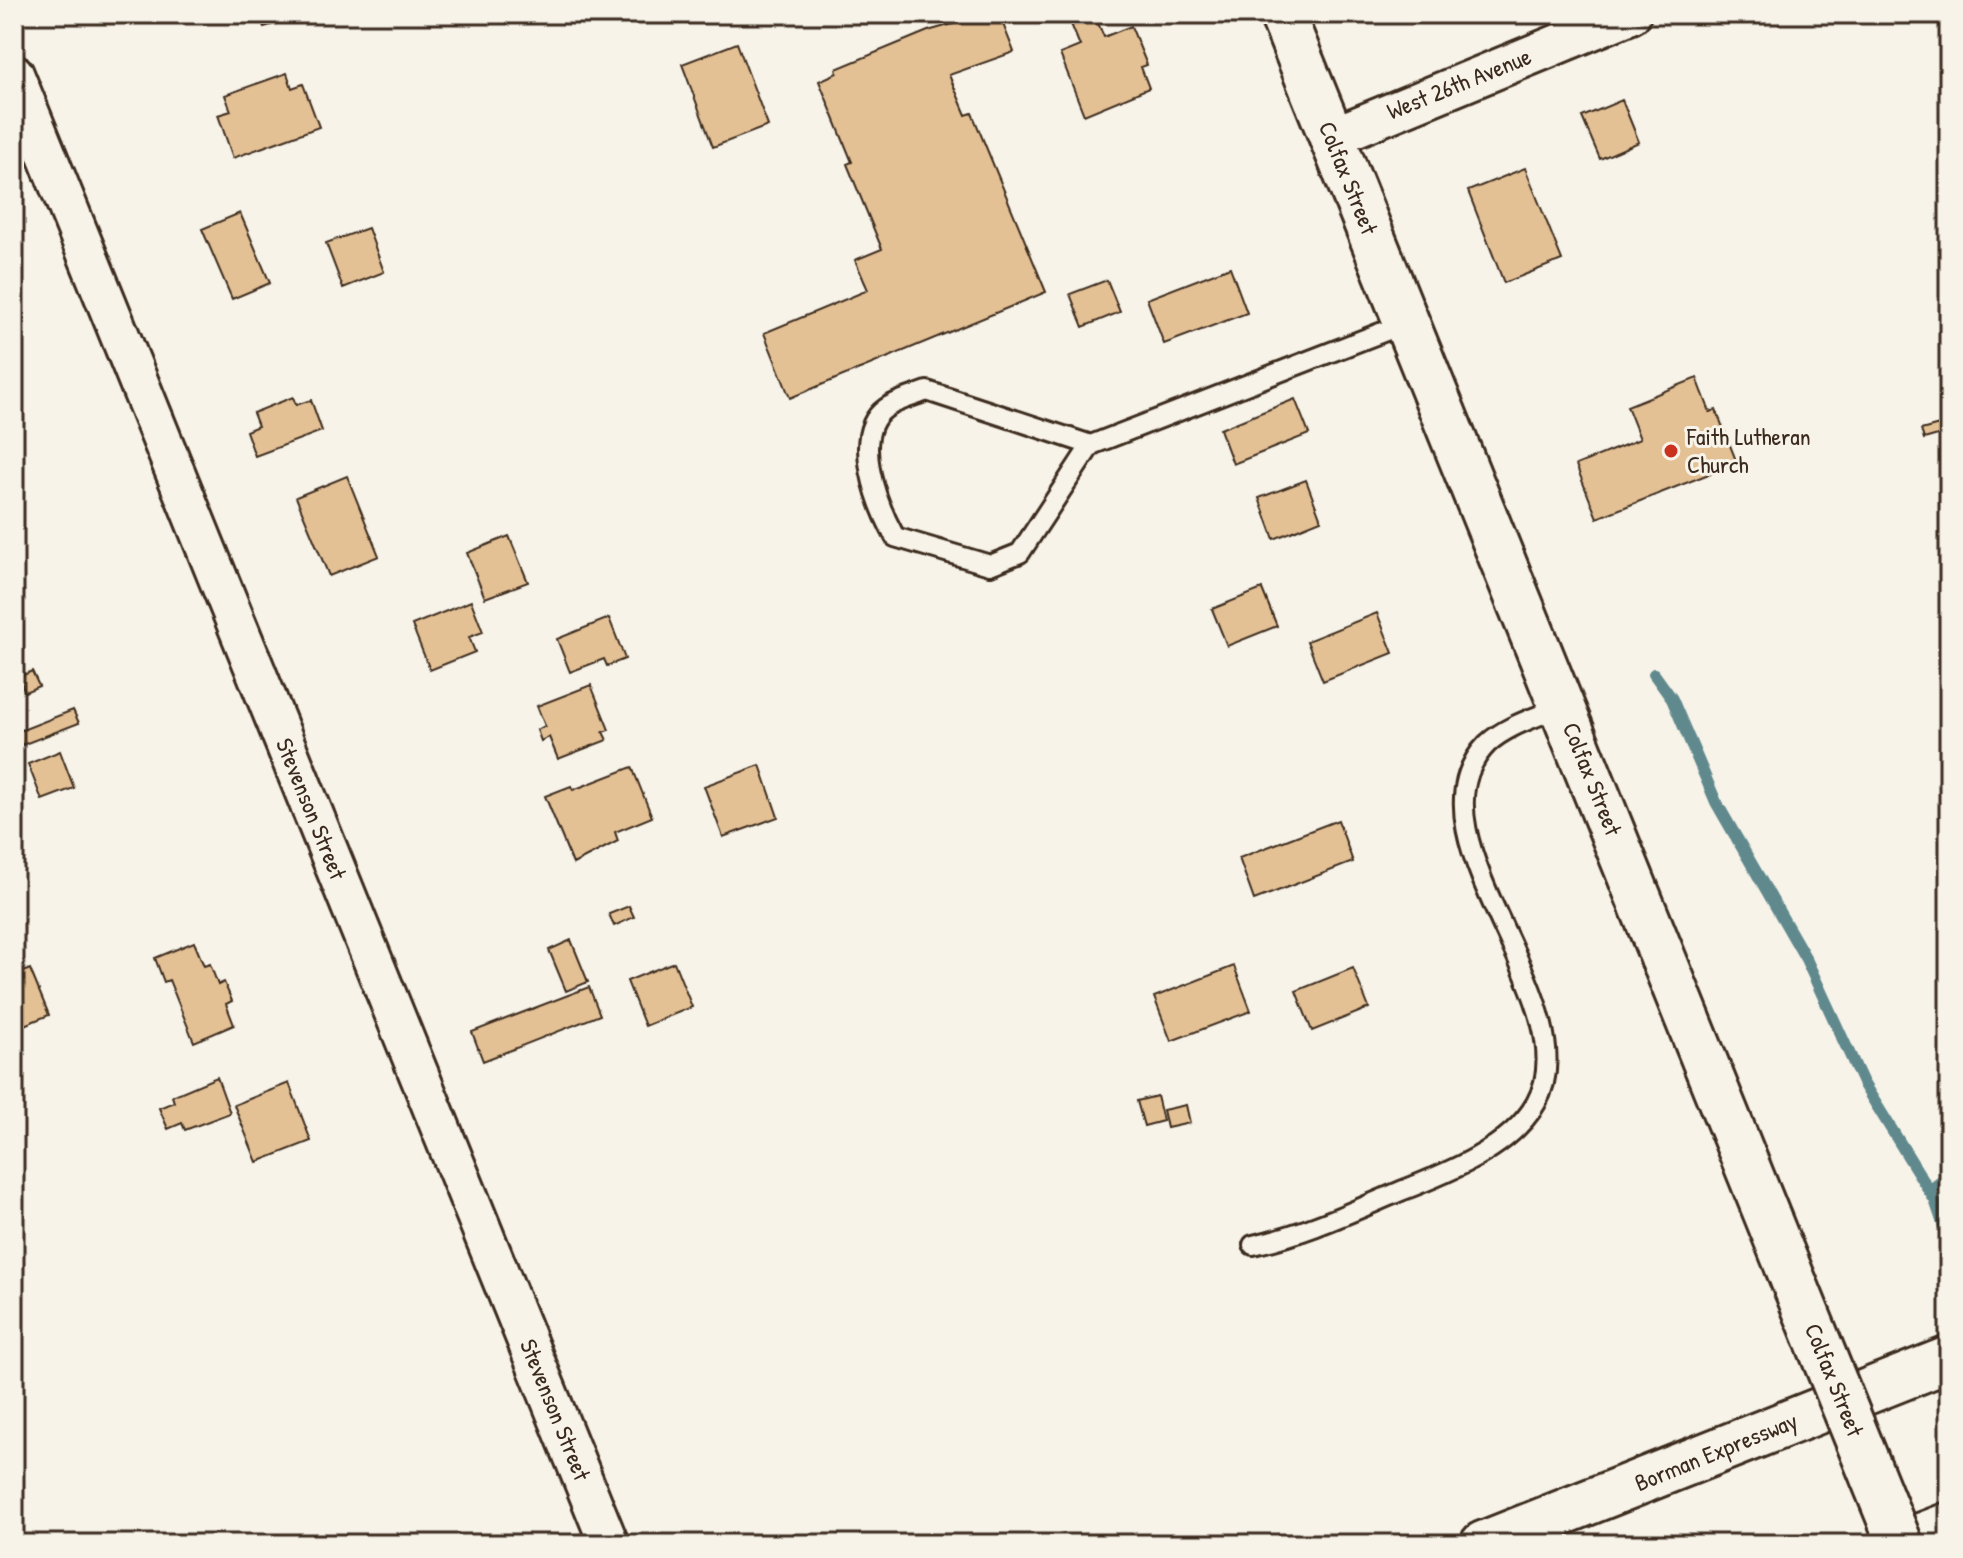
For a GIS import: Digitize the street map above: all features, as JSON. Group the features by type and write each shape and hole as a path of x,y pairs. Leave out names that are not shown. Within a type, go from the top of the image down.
{"main road":[{"name":"Colfax Street","path":"1282,14 1900,1544"},
{"name":"Borman Expressway","path":"1483,1544 1949,1359"},
{"path":"1900,1544 1949,1525"}],"street":[{"name":"West 26th Avenue","path":"1332,137 1631,14"},
{"name":"Stevenson Street","path":"14,74 609,1544"}],"lane":[{"path":"1091,445 927,391 886,408 873,422 869,445 871,479 880,509 895,537 990,565 1020,553 1091,445 1406,323"},
{"path":"1253,1245 1300,1232 1458,1167 1513,1129 1536,1104 1546,1073 1546,1039 1471,845 1465,820 1464,787 1478,756 1488,743 1504,731 1563,706"}],"building":[{"path":"258,14 309,14 264,27"},
{"path":"988,14 999,14 1014,52 949,75 966,115 972,113 1046,292 790,398 764,333 868,290 855,260 882,249 847,164 852,162 819,81 837,73 836,69 928,31"},
{"path":"1067,14 1094,14 1104,37 1131,26 1147,65 1141,67 1149,88 1084,115 1060,54 1080,46"},
{"path":"737,43 768,126 713,147 682,64"},
{"path":"287,73 292,88 303,84 319,127 233,158 218,115 231,111 225,95"},
{"path":"1622,100 1639,142 1600,159 1582,117"},
{"path":"1525,168 1562,260 1504,283 1468,191"},
{"path":"240,213 270,283 232,299 202,229"},
{"path":"368,228 384,272 343,288 326,243"},
{"path":"1230,267 1247,313 1164,344 1147,299"},
{"path":"1107,280 1120,312 1083,327 1070,294"},
{"name":"Faith Lutheran Church","path":"1697,378 1710,412 1716,410 1737,463 1597,518 1576,465 1640,439 1627,406"},
{"path":"293,397 296,405 311,400 322,431 255,456 246,431 258,426 253,413"},
{"path":"1295,399 1309,434 1233,464 1220,429"},
{"path":"1943,424 1945,433 1924,439 1921,430"},
{"path":"347,476 379,556 329,576 296,497"},
{"path":"1306,480 1321,520 1274,539 1259,498"},
{"path":"509,536 528,582 485,598 467,553"},
{"path":"1262,589 1277,626 1227,646 1212,609"},
{"path":"471,601 483,632 469,637 475,652 430,670 412,625"},
{"path":"1377,613 1393,653 1323,681 1307,641"},
{"path":"609,618 625,659 607,666 604,659 570,672 557,639"},
{"path":"32,671 39,686 25,692 19,677"},
{"path":"591,685 609,730 603,732 607,740 558,759 549,737 541,741 537,730 545,726 537,706"},
{"path":"73,710 79,723 22,745 17,732"},
{"path":"60,751 74,788 42,800 28,764"},
{"path":"760,765 778,817 723,837 704,786"},
{"path":"632,767 652,817 615,832 618,841 573,864 545,796 571,786 573,790"},
{"path":"1338,820 1353,862 1254,900 1239,858"},
{"path":"629,906 634,917 614,926 609,914"},
{"path":"571,940 588,982 566,991 549,950"},
{"path":"194,942 204,966 210,964 218,985 224,982 232,1001 226,1004 234,1025 194,1042 169,980 164,982 155,958"},
{"path":"674,962 692,1007 645,1026 627,981"},
{"path":"1234,966 1251,1011 1171,1041 1154,997"},
{"path":"1353,968 1369,1008 1312,1031 1296,991"},
{"path":"30,969 49,1015 14,1029 14,976"},
{"path":"589,987 600,1015 483,1061 472,1032"},
{"path":"217,1077 230,1113 185,1130 182,1123 168,1129 159,1108 174,1102 172,1096"},
{"path":"289,1083 311,1141 257,1162 234,1105"},
{"path":"1157,1096 1163,1121 1144,1126 1137,1101"},
{"path":"1186,1105 1190,1123 1167,1128 1163,1110"}],"waterway":[{"path":"1654,674 1672,699 1716,802 1806,959 1863,1083 1935,1200 1949,1241"},
{"path":"1929,1191 1949,1176"}],"place":[{"name":"Faith Lutheran Church","path":"1671,451"}]}
